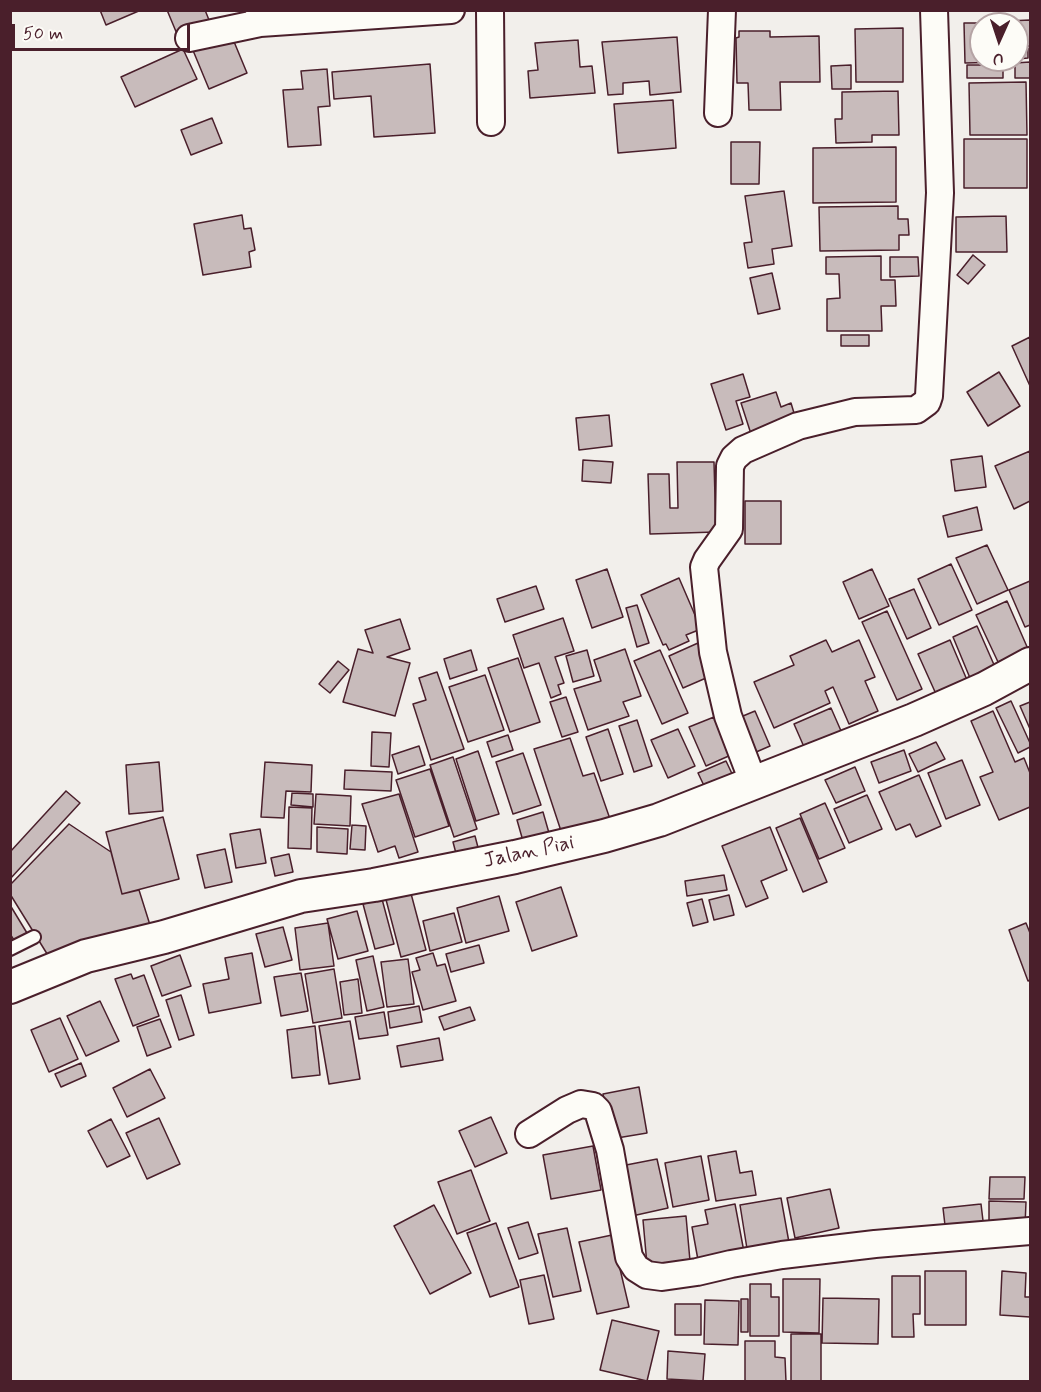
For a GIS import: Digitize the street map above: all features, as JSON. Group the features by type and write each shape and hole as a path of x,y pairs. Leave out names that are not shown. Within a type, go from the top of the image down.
{"street":[{"path":"189,38 260,17 451,10"},
{"path":"490,10 490,122"},
{"path":"718,113 722,10"},
{"path":"754,784 728,716 714,651 704,567 729,529 730,466 734,458 743,450 798,426 855,412 916,410 927,402 940,193 934,10"},
{"name":"Jalan Piai","path":"10,987 86,957 164,937 301,896 374,885 515,857 604,836 659,820 924,716 984,690 1030,664"},
{"path":"529,1134 581,1104 593,1106 598,1111 610,1150 629,1257 636,1268 647,1275 662,1277 762,1259 875,1244 1030,1232"}],"lane":[{"path":"10,949 33,937"}],"building":[{"path":"100,10 141,10 106,25"},
{"path":"167,10 205,10 209,20 177,34"},
{"path":"1030,20 1030,46 1029,46"},
{"path":"964,23 969,23 969,63 965,63"},
{"path":"903,28 903,82 856,82 855,29"},
{"path":"739,31 770,31 770,37 819,36 820,82 780,82 781,110 749,110 748,83 737,83 736,38 739,37"},
{"path":"230,32 247,73 209,89 192,48"},
{"path":"677,37 681,92 650,95 649,81 623,83 623,94 608,95 602,42"},
{"path":"578,40 580,67 592,66 595,93 530,98 528,71 538,70 535,43"},
{"path":"183,49 197,79 135,107 121,77"},
{"path":"1029,62 1030,78 1015,78 1015,72 1029,72"},
{"path":"430,64 435,133 374,137 371,96 334,99 332,72"},
{"path":"851,65 851,89 832,89 831,66"},
{"path":"967,65 969,65 969,72 1003,72 1003,78 967,78"},
{"path":"327,69 330,106 318,107 321,145 288,147 283,90 303,89 301,71"},
{"path":"1026,82 1027,135 970,135 969,83"},
{"path":"898,91 899,135 872,135 872,142 836,143 835,119 842,119 842,92"},
{"path":"673,100 676,148 618,153 614,104"},
{"path":"212,118 222,143 191,155 181,130"},
{"path":"964,139 1027,139 1027,188 964,188"},
{"path":"731,142 760,142 759,184 731,184"},
{"path":"896,147 896,202 813,203 813,148"},
{"path":"784,191 792,246 772,249 774,264 748,268 744,243 752,242 745,196"},
{"path":"898,206 898,219 908,219 909,235 899,235 899,250 820,251 819,207"},
{"path":"242,215 244,229 251,228 255,250 249,252 251,267 203,275 194,224"},
{"path":"1006,216 1007,252 956,252 956,217"},
{"path":"973,255 985,265 968,284 957,275"},
{"path":"881,256 881,280 895,280 896,306 881,306 882,331 827,331 827,299 840,298 839,274 826,274 826,257"},
{"path":"890,257 918,257 919,276 890,277"},
{"path":"772,273 780,309 758,314 750,278"},
{"path":"841,335 869,335 869,346 841,346"},
{"path":"1030,337 1030,386 1012,346"},
{"path":"999,372 1020,406 988,426 967,392"},
{"path":"743,374 750,397 736,401 743,424 726,430 711,384"},
{"path":"776,392 781,407 791,403 797,423 752,437 741,403"},
{"path":"609,415 612,446 579,450 576,418"},
{"path":"1030,451 1030,501 1014,509 995,466"},
{"path":"982,456 986,487 955,491 951,460"},
{"path":"583,460 613,462 611,483 582,481"},
{"path":"677,462 714,462 716,532 650,534 648,474 669,474 670,508 678,508"},
{"path":"745,501 781,501 781,544 745,544"},
{"path":"977,507 982,530 948,537 943,516"},
{"path":"987,545 1008,590 977,604 956,558"},
{"path":"951,564 972,610 939,625 918,579"},
{"path":"607,569 623,617 592,628 576,580"},
{"path":"872,569 889,606 859,619 843,582"},
{"path":"679,578 701,629 686,635 689,641 669,650 666,644 663,645 641,595"},
{"path":"1030,581 1030,625 1025,627 1009,590"},
{"path":"536,586 544,609 505,622 497,599"},
{"path":"914,589 931,628 907,639 889,599"},
{"path":"1007,601 1028,649 998,662 976,615"},
{"path":"637,605 649,643 637,647 626,608"},
{"path":"887,611 922,689 897,700 862,622"},
{"path":"563,618 574,651 555,657 564,683 558,685 561,694 551,698 539,663 524,668 513,635"},
{"path":"400,619 410,649 387,657 410,663 395,716 343,702 358,649 373,653 365,630"},
{"path":"977,626 995,667 970,678 953,637"},
{"path":"826,640 832,652 859,640 875,677 865,681 878,711 849,724 833,687 825,691 830,703 774,728 754,682 794,665 790,656"},
{"path":"950,640 967,680 936,694 918,654"},
{"path":"698,643 713,675 683,688 669,656"},
{"path":"625,649 641,696 623,702 629,716 588,730 574,689 601,681 594,660"},
{"path":"471,650 477,670 450,679 444,659"},
{"path":"587,650 594,676 573,682 566,656"},
{"path":"660,650 688,713 662,724 634,661"},
{"path":"518,658 540,722 510,732 488,668"},
{"path":"338,661 349,670 330,693 319,684"},
{"path":"437,672 464,749 431,760 413,704 426,700 419,678"},
{"path":"485,675 504,730 468,742 449,687"},
{"path":"566,697 578,732 562,737 550,702"},
{"path":"1011,701 1030,743 1030,747 1018,753 996,708"},
{"path":"1030,702 1030,729 1020,706"},
{"path":"831,708 845,740 808,756 794,724"},
{"path":"755,711 770,746 747,756 731,721"},
{"path":"993,711 1015,762 1024,758 1030,773 1030,807 999,820 980,777 993,772 971,721"},
{"path":"714,717 731,755 706,766 689,727"},
{"path":"637,720 652,766 634,772 619,726"},
{"path":"608,729 623,774 601,781 586,737"},
{"path":"678,729 695,766 668,778 651,740"},
{"path":"372,732 391,733 389,767 371,766"},
{"path":"508,735 513,750 492,757 487,742"},
{"path":"570,738 583,776 594,773 610,819 562,834 534,749"},
{"path":"936,742 945,759 918,772 909,754"},
{"path":"419,746 425,765 398,774 392,755"},
{"path":"904,750 911,771 879,783 871,762"},
{"path":"478,751 499,814 476,821 456,759"},
{"path":"523,753 541,805 513,814 496,762"},
{"path":"453,757 477,829 454,837 430,765"},
{"path":"962,760 980,805 946,819 928,773"},
{"path":"726,761 735,780 707,792 698,773"},
{"path":"159,762 163,811 129,814 126,765"},
{"path":"265,762 312,765 311,792 286,791 284,818 261,817"},
{"path":"855,767 865,791 836,803 825,780"},
{"path":"430,769 449,826 415,837 396,780"},
{"path":"345,770 392,772 391,791 344,789"},
{"path":"919,775 941,826 916,837 910,824 896,830 879,792"},
{"path":"66,791 80,803 10,879 10,852"},
{"path":"292,793 313,794 313,807 291,805"},
{"path":"316,794 351,796 350,826 314,824"},
{"path":"399,794 418,852 399,858 395,846 378,852 362,804"},
{"path":"867,795 882,829 849,843 834,809"},
{"path":"825,803 845,848 819,859 800,814"},
{"path":"289,807 312,808 311,849 288,848"},
{"path":"543,812 549,833 523,841 517,820"},
{"path":"163,817 179,879 122,894 106,832"},
{"path":"800,818 827,882 803,892 776,828"},
{"path":"69,824 111,852 122,894 139,890 150,925 49,957 10,894 10,885"},
{"path":"352,825 366,826 365,850 350,849"},
{"path":"317,827 348,829 347,854 317,852"},
{"path":"770,827 787,870 761,881 768,898 746,907 722,846"},
{"path":"260,829 266,863 236,868 230,834"},
{"path":"475,836 480,855 458,861 453,842"},
{"path":"225,849 232,882 205,888 197,855"},
{"path":"289,854 293,872 275,876 271,858"},
{"path":"724,875 727,890 687,896 685,881"},
{"path":"409,886 426,950 401,957 384,892"},
{"path":"561,887 577,936 532,951 516,902"},
{"path":"729,895 734,915 714,920 709,900"},
{"path":"499,896 509,931 466,943 457,908"},
{"path":"382,899 394,944 375,949 363,904"},
{"path":"702,899 708,922 693,926 687,903"},
{"path":"10,905 27,933 14,940 10,934"},
{"path":"357,911 368,951 338,959 327,919"},
{"path":"454,913 462,942 430,951 423,921"},
{"path":"328,923 334,966 300,970 295,928"},
{"path":"1026,923 1030,933 1030,980 1028,981 1009,930"},
{"path":"283,927 292,960 265,967 256,934"},
{"path":"479,945 484,963 451,972 446,954"},
{"path":"252,953 261,1003 209,1013 203,984 229,979 225,958"},
{"path":"433,953 437,966 445,964 456,1001 423,1010 412,972 420,970 416,958"},
{"path":"180,955 191,986 162,996 151,966"},
{"path":"373,956 384,1007 367,1011 356,960"},
{"path":"408,959 414,1004 387,1007 381,962"},
{"path":"334,969 342,1018 313,1023 305,974"},
{"path":"301,973 308,1011 281,1016 274,977"},
{"path":"131,974 133,979 144,975 159,1016 133,1026 115,979"},
{"path":"358,979 362,1013 344,1015 340,982"},
{"path":"181,995 194,1035 179,1040 166,1000"},
{"path":"100,1001 119,1041 86,1056 67,1016"},
{"path":"419,1006 422,1022 390,1028 388,1012"},
{"path":"470,1007 475,1020 444,1030 439,1017"},
{"path":"384,1012 388,1035 359,1039 355,1017"},
{"path":"60,1018 78,1059 49,1072 31,1030"},
{"path":"160,1019 171,1047 147,1056 137,1027"},
{"path":"350,1021 360,1079 329,1084 319,1026"},
{"path":"315,1026 320,1075 292,1078 287,1030"},
{"path":"439,1038 443,1060 401,1067 397,1046"},
{"path":"81,1063 86,1076 61,1087 55,1074"},
{"path":"150,1069 165,1098 127,1117 113,1088"},
{"path":"639,1087 647,1133 611,1139 603,1094"},
{"path":"491,1117 507,1153 475,1167 459,1131"},
{"path":"159,1118 180,1164 147,1179 126,1133"},
{"path":"111,1119 130,1156 107,1167 88,1131"},
{"path":"593,1146 601,1190 551,1199 543,1155"},
{"path":"736,1151 740,1173 752,1171 756,1195 716,1201 708,1156"},
{"path":"701,1156 709,1200 673,1207 665,1163"},
{"path":"657,1159 668,1208 632,1216 621,1166"},
{"path":"471,1170 490,1221 457,1234 438,1182"},
{"path":"990,1177 1025,1177 1024,1199 989,1199"},
{"path":"830,1189 839,1228 795,1238 787,1198"},
{"path":"781,1198 790,1248 748,1255 740,1205"},
{"path":"989,1201 1026,1202 1025,1226 989,1225"},
{"path":"735,1204 744,1252 698,1260 692,1227 708,1224 705,1210"},
{"path":"981,1204 984,1229 946,1234 943,1208"},
{"path":"434,1205 471,1273 430,1294 394,1226"},
{"path":"686,1216 690,1261 647,1265 643,1220"},
{"path":"528,1222 538,1253 519,1259 508,1228"},
{"path":"496,1223 519,1287 490,1297 467,1233"},
{"path":"567,1228 581,1291 553,1297 538,1234"},
{"path":"612,1235 629,1307 597,1314 579,1242"},
{"path":"925,1271 966,1271 966,1325 925,1325"},
{"path":"1002,1271 1026,1273 1025,1297 1030,1297 1030,1317 1000,1315"},
{"path":"544,1275 554,1319 529,1324 520,1280"},
{"path":"892,1276 920,1276 920,1314 913,1314 914,1337 892,1337"},
{"path":"783,1279 820,1279 819,1333 783,1332"},
{"path":"750,1284 771,1284 771,1297 779,1297 779,1336 750,1336"},
{"path":"823,1298 879,1299 878,1344 822,1343"},
{"path":"741,1299 748,1299 748,1332 741,1332"},
{"path":"705,1300 739,1301 738,1345 704,1344"},
{"path":"675,1304 701,1304 701,1335 675,1335"},
{"path":"612,1320 659,1331 647,1381 600,1370"},
{"path":"791,1334 821,1334 821,1382 791,1382"},
{"path":"745,1341 775,1341 775,1357 785,1358 786,1382 745,1382"},
{"path":"668,1351 705,1354 703,1381 667,1379"}]}
